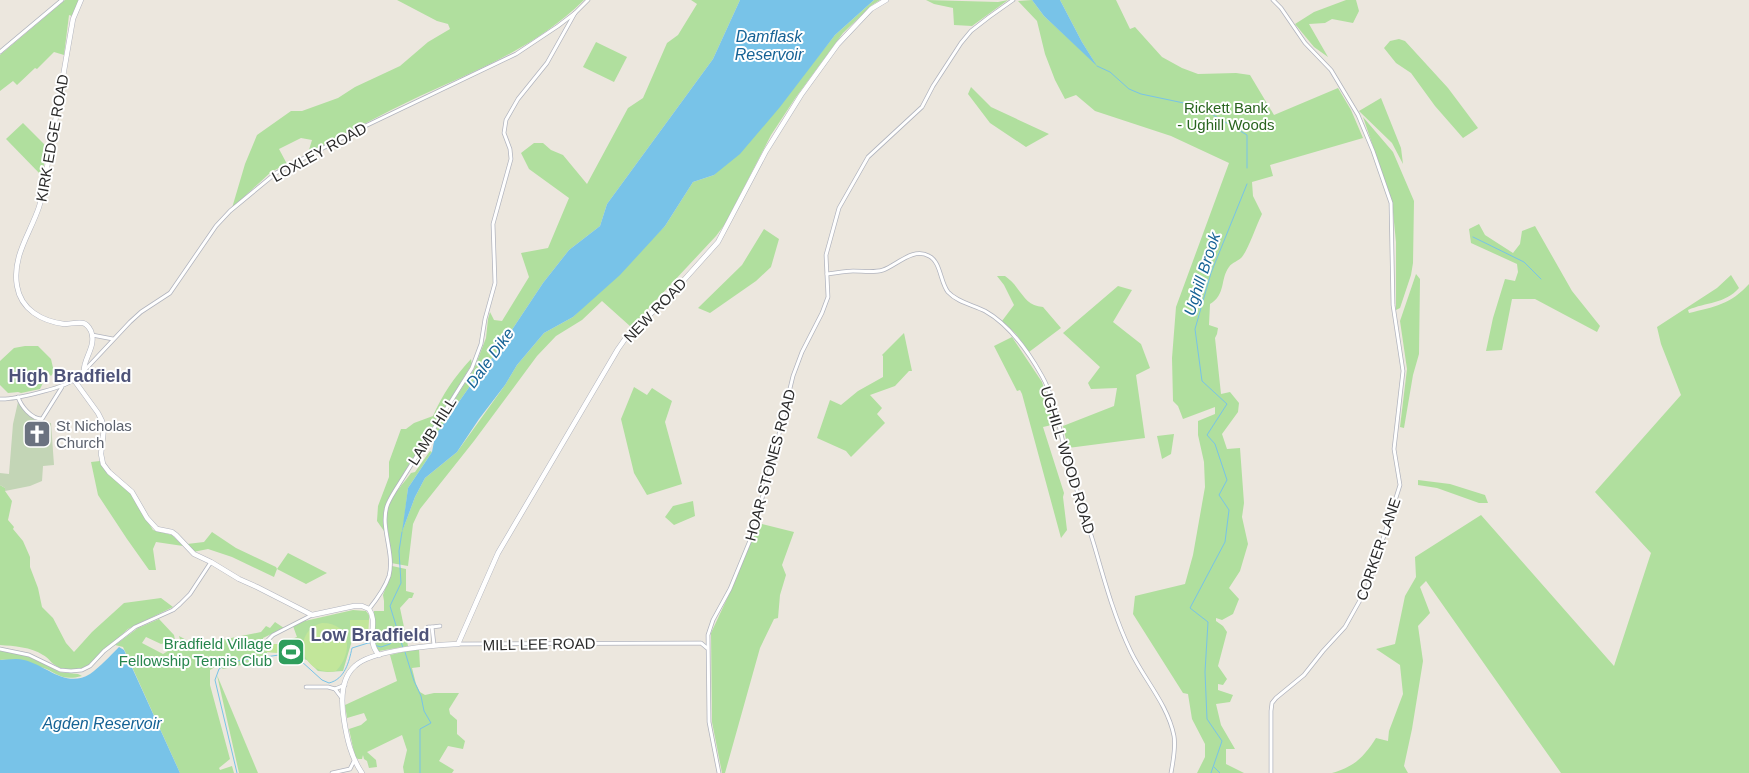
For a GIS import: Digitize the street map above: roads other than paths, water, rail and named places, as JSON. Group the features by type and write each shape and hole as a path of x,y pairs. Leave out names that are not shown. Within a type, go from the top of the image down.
{"street":[{"path":"0,52 62,0"},
{"name":"KIRK EDGE ROAD","path":"81,0 73,19 40,206 20,250 16,273 19,291 28,309 48,320 65,324 86,324 92,334"},
{"name":"LOXLEY ROAD","path":"74,380 141,312 170,293 216,226 230,211 276,173 385,116 498,64 539,39 575,13 588,0"},
{"name":"NEW ROAD","path":"458,644 498,553 618,349 625,339 675,290 718,242 766,152 801,95 838,44 871,9 886,0"},
{"name":"HOAR STONES ROAD","path":"719,773 709,722 707,637 713,620 730,589 751,538 793,376 828,297 826,255 838,208 868,157 922,107 953,54 971,31 1014,0"},
{"name":"CORKER LANE","path":"1271,773 1272,703 1306,672 1352,617 1372,576 1383,533 1400,485 1394,450 1403,371 1393,305 1391,203 1373,151 1358,115 1331,70 1305,43 1281,8 1273,0"},
{"name":"LAMB HILL","path":"369,609 382,590 389,574 390,552 386,516 390,499 447,405 472,368 481,344 485,318 495,283 494,224 511,159 510,149 504,133 506,120 548,62 575,13"},
{"name":"UGHILL WOOD ROAD","path":"827,274 883,270 910,256 928,255 937,267 945,287 950,293 958,299 984,311 1015,336 1048,388 1109,598 1130,651 1161,705 1173,732 1174,745 1171,773"},
{"path":"84,371 83,367 90,353 92,334 114,339"},
{"path":"0,399 18,397 63,386 74,380 102,421 104,428 101,454 103,464 109,472 132,492 152,525 157,529 176,535 190,551 238,579 312,615"},
{"path":"18,397 29,413 37,419 42,419 63,386"},
{"path":"0,649 29,655 60,670 71,672 82,670 90,666 104,651 135,627 173,610 190,594 211,562"},
{"path":"266,642 273,635 312,615 354,606 362,606 369,609 372,617 372,648 363,660 351,670 341,697 345,727 354,761 361,771"},
{"path":"434,645 430,627 440,626"},
{"path":"707,637 701,643 707,649"},
{"name":"MILL LEE ROAD","path":"363,660 397,651 434,645 701,643"},
{"path":"372,648 379,656"},
{"path":"335,689 345,685"},
{"path":"306,687 328,687 335,689 341,697"},
{"path":"350,768 354,761"},
{"path":"332,773 350,768 361,771"}],"water":[{"name":"Damflask Reservoir","path":"740,0 874,0 835,35 780,107 740,154 714,175 693,182 665,226 620,275 573,317 544,333 517,365 457,452 425,478 415,497 402,532 408,488 432,452 435,436 484,366 496,354 543,283 569,250 600,226 607,204 713,59"},
{"path":"1032,0 1060,0 1097,66 1044,16"},
{"name":"Agden Reservoir","path":"119,647 124,650 180,773 0,773 0,660 24,660 73,679 90,674"}],"waterway":[{"name":"Ughill Brook","path":"1097,66 1110,72 1129,89 1141,94 1198,106 1247,135 1247,168"},
{"name":"Ughill Brook","path":"1211,773 1222,741 1207,719 1205,672 1208,622 1190,608 1225,542 1229,510 1219,495 1227,480 1215,444 1207,435 1227,404 1202,381 1195,329 1211,273 1247,184"},
{"path":"1473,237 1524,262 1541,279"},
{"name":"Dale Dike","path":"402,532 399,551 401,583 390,606 403,648"},
{"path":"374,645 381,647 390,644 397,634"},
{"path":"237,773 215,680 219,669 229,662 279,655 301,661 322,680 329,683 343,674 352,648 370,643"},
{"name":"Dale Dike","path":"405,652 421,696 424,711 431,723 420,729 420,773"},
{"path":"1214,767 1220,773"}],"place":[{"name":"St Nicholas Church","path":"37,434"},
{"name":"Bradfield Village Fellowship Tennis Club","path":"291,652"}],"district":[{"name":"High Bradfield","path":"70,376"},
{"name":"Low Bradfield","path":"370,635"}],"park label":[{"name":"Rickett Bank - Ughill Woods","path":"1226,116"}]}
